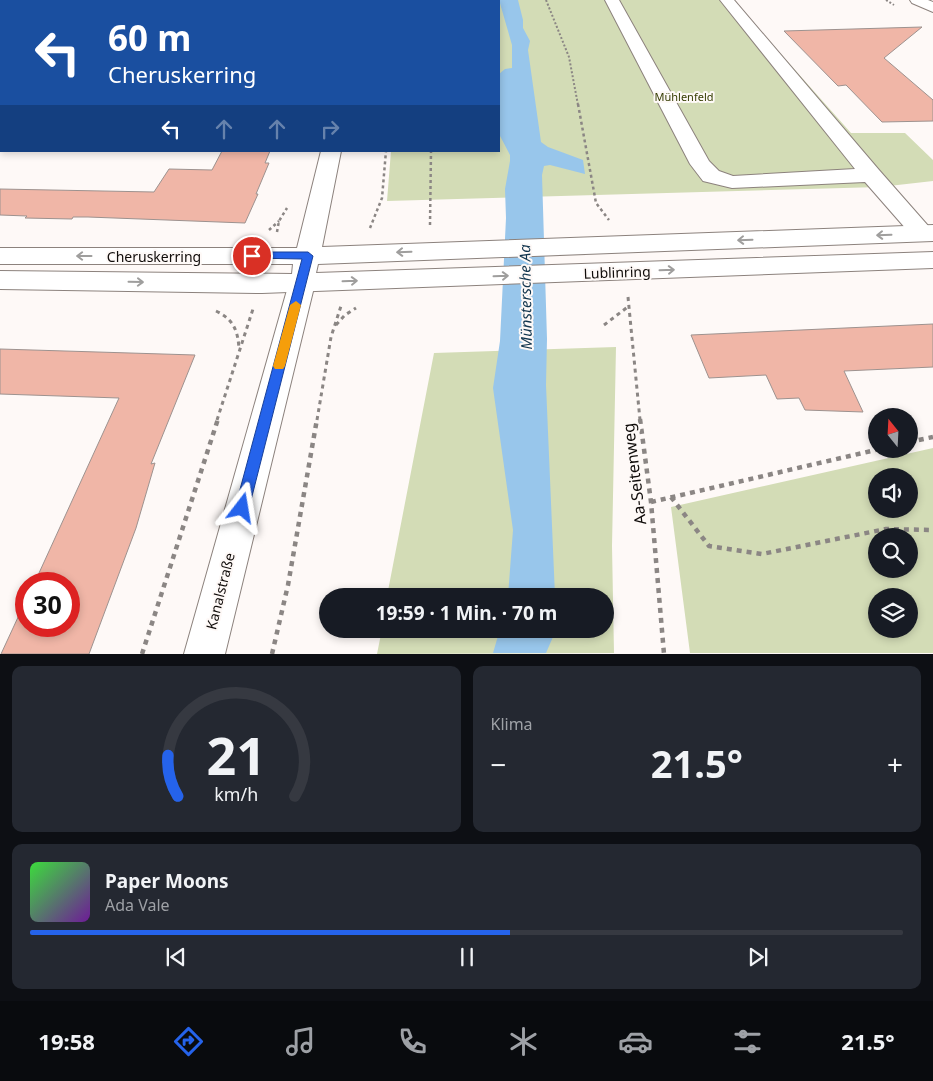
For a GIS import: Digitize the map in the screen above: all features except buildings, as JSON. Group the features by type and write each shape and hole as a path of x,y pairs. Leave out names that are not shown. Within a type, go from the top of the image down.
{"main road":[{"path":"612,0 700,164 711,176 732,182 871,175"},
{"path":"727,0 871,175 927,233"},
{"path":"917,0 933,8"},
{"name":"Kanalstraße","path":"204,654 302,283 331,152"},
{"name":"Lublinring","path":"308,256 927,233"},
{"name":"Cheruskerring","path":"0,256 308,256"},
{"name":"Lublinring","path":"302,283 933,260"},
{"name":"Cheruskerring","path":"0,280 302,283"}],"path":[{"path":"546,0 569,57 596,203 608,216 610,222"},
{"path":"374,220 382,198 386,152"},
{"path":"430,230 432,152"},
{"name":"Aa-Seitenweg","path":"626,291 629,306 635,383 651,502 664,654"},
{"path":"272,654 288,585 331,337 343,301"},
{"path":"142,654 255,304"},
{"path":"604,325 629,306"},
{"path":"213,310 226,315 234,323 238,330 239,352"},
{"path":"918,440 933,436"},
{"path":"651,502 868,452"},
{"path":"672,497 709,546 762,554 886,529 933,530"}],"green space":[{"name":"Mühlenfeld","path":"500,0 733,0 851,133 905,133 933,160 933,181 880,187 387,201 391,152 500,152"},
{"path":"616,347 613,588 389,588 434,353"},
{"path":"933,448 933,653 690,653 671,507 889,458 918,458 918,451"},
{"path":"380,638 614,638 614,653 377,654"}],"water":[{"name":"Münstersche Aa","path":"500,0 518,0 523,28 530,41 528,50 541,142 548,147 583,160 585,174 550,165 544,166 542,175 547,339 546,385 555,588 509,588 513,530 493,388 500,341 506,218 505,189 510,161 510,155 500,136 500,73 505,69 512,68 512,45"},
{"path":"497,638 553,638 546,653 493,653"}],"slow traffic":[{"path":"279,366 296,305"}],"route":[{"path":"242,508 308,256 252,256"}]}
